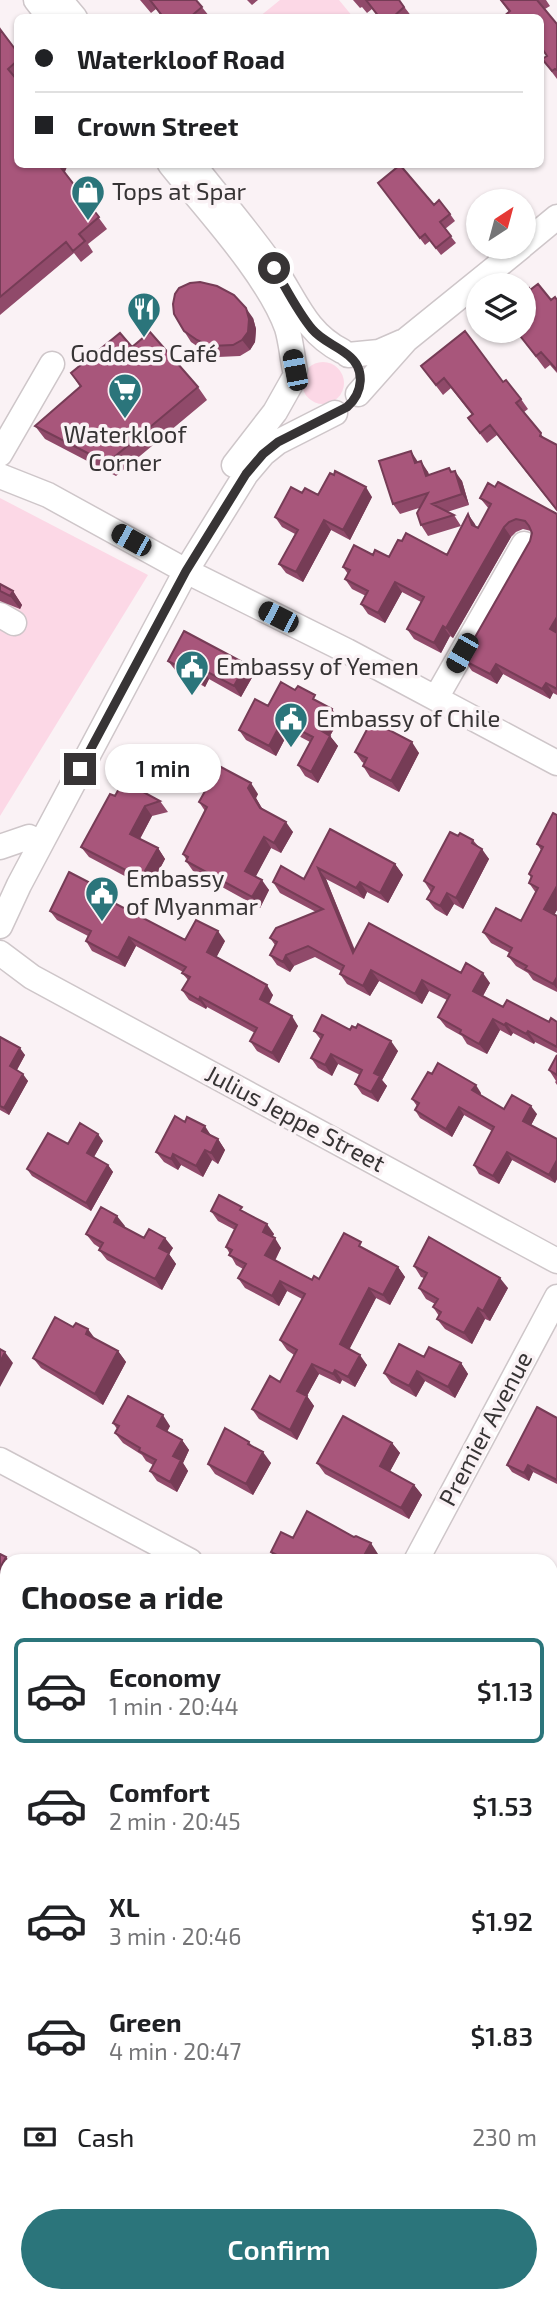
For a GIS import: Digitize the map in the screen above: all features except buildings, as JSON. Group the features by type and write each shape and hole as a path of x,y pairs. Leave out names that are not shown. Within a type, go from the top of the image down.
{"street":[{"path":"36,0 47,14"},
{"path":"60,0 72,14"},
{"path":"173,168 241,253 269,293 288,330 295,393 306,407 317,413 335,413"},
{"path":"196,168 274,268 310,327 328,343 345,353 359,373 358,394"},
{"path":"536,234 557,217"},
{"path":"179,567 263,454 288,436 350,405 406,340 506,259"},
{"path":"0,926 8,883 35,840 233,466 275,412 302,358 314,349 328,347 345,353 379,352 406,340"},
{"path":"46,358 3,454 48,495 179,567 347,651 557,763"},
{"path":"436,698 524,544"},
{"path":"0,847 35,840"},
{"name":"Julius Jeppe Street","path":"0,953 32,977 557,1261"},
{"name":"Julius Jeppe Street","path":"0,967 32,977"},
{"name":"Premier Avenue","path":"420,1554 557,1297"},
{"path":"0,1460 177,1554"}],"shaded area":[{"path":"280,0 339,0 351,14 263,14"},
{"path":"323,362 338,368 344,383 338,398 323,404 308,398 302,383 308,368"},
{"path":"0,498 148,575 0,816"}],"place":[{"name":"Tops at Spar","path":"88,222"},
{"name":"Goddess Café","path":"144,339"},
{"name":"Waterkloof Corner","path":"125,420"},
{"name":"Embassy of Yemen","path":"192,697"},
{"name":"Embassy of Chile","path":"291,749"},
{"name":"Embassy of Myanmar","path":"102,923"}],"route":[{"path":"80,769 186,571 246,474 263,454 278,442 341,411 355,400 359,390 359,373 354,361 310,327 274,268"}]}
